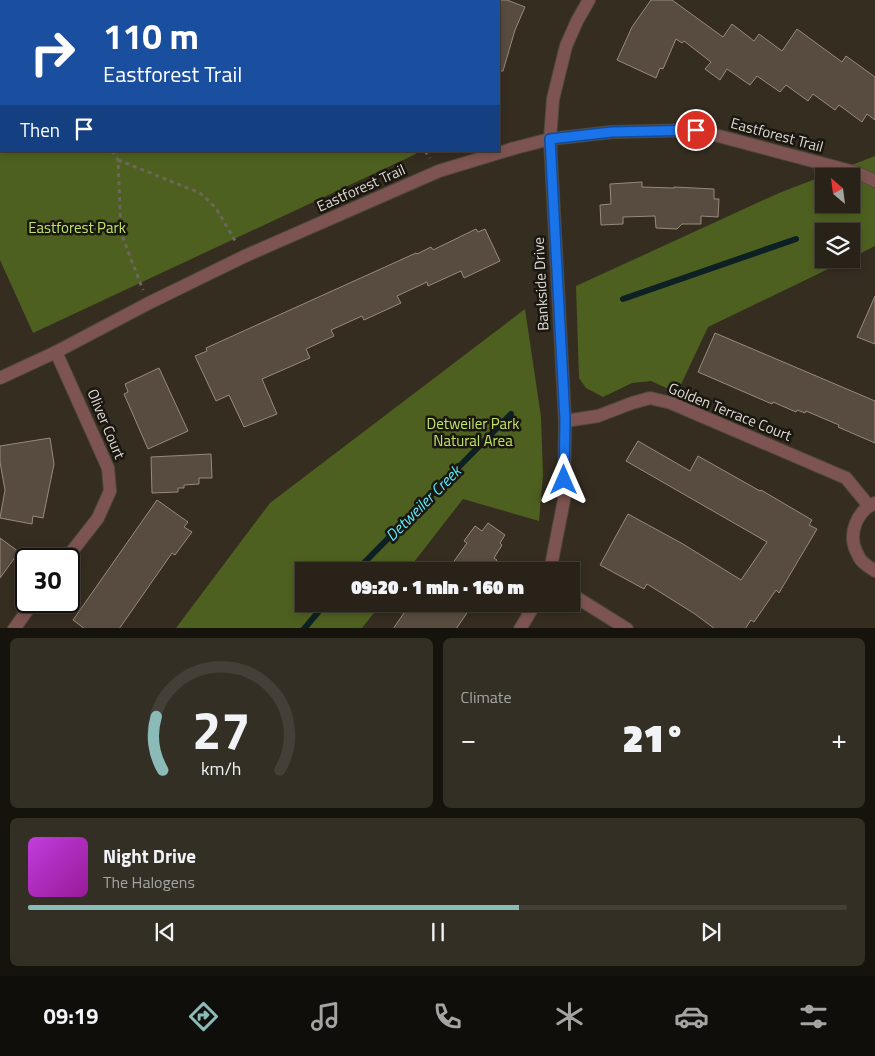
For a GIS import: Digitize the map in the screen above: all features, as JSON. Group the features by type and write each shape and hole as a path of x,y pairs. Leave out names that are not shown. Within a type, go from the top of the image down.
{"street":[{"name":"Bankside Drive","path":"552,562 564,500 565,420 550,139 553,98 566,46 589,0"},
{"name":"Eastforest Trail","path":"0,378 56,352 149,303 245,256 439,171 550,139 612,132 696,130 858,173 875,181"},
{"name":"Oliver Court","path":"56,352 108,468 110,491 98,518 75,548"},
{"name":"Golden Terrace Court","path":"565,420 598,416 632,402 650,398 671,403 846,478 872,505 862,513 855,523 853,544 861,561 875,571"},
{"path":"580,599 627,628"},
{"path":"520,628 530,612"},
{"path":"14,628 25,613"}],"path":[{"path":"113,152 118,160 121,233 149,303"},
{"path":"118,160 200,193 216,208 245,256"}],"green space":[{"name":"Eastforest Park","path":"0,152 415,152 416,154 33,333 0,260"},
{"path":"875,156 875,246 860,254 860,223 815,223 815,268 830,268 708,327 677,393 651,381 632,383 603,397 586,388 579,378 576,286 779,193 815,179 815,213 860,213 860,168 844,168"},
{"name":"Detweiler Park Natural Area","path":"525,309 541,417 543,475 539,521 463,499 414,562 295,562 295,612 375,612 362,628 176,628 270,503"}],"building":[{"path":"500,0 507,0 525,7 515,30 503,71 500,71"},
{"path":"651,0 672,0 723,37 732,24 754,41 759,34 782,51 797,29 842,62 846,56 875,77 875,120 867,114 862,122 839,105 835,110 813,94 808,101 786,85 780,92 757,76 750,85 727,69 720,80 705,69 711,62 684,41 682,43 676,39 663,69 660,68 656,78 617,60 632,27"},
{"path":"642,182 642,187 714,189 714,199 719,199 718,217 701,216 701,224 682,224 677,229 656,228 655,216 623,217 623,224 601,225 600,205 611,204 610,184"},
{"path":"476,229 478,232 485,229 500,261 464,278 461,271 428,286 427,282 397,296 401,303 364,320 362,316 331,330 334,336 306,349 310,358 262,379 277,414 244,427 229,395 216,401 195,356 207,351 206,348 416,253 431,247 433,250"},
{"path":"875,296 875,344 857,337"},
{"path":"715,333 875,401 875,443 806,411 805,413 797,410 796,412 773,402 772,404 698,372"},
{"path":"159,368 188,431 148,449 124,394 128,392 125,384"},
{"path":"50,438 54,464 43,518 33,516 32,524 0,518 5,490 0,462 0,446"},
{"path":"638,441 690,471 698,456 812,520 809,525 817,529 779,593 776,590 754,622 751,620 746,628 714,628 647,584 644,589 600,565 628,514 683,544 741,580 767,542 626,461"},
{"path":"211,454 212,478 199,478 199,484 184,485 184,488 178,488 178,492 152,493 151,457"},
{"path":"157,500 188,522 184,527 192,532 175,555 172,553 120,628 84,628 73,620 80,613 80,610"},
{"path":"488,523 505,535 500,543 502,545 494,558 497,560 496,562 453,562 467,543 464,541 475,526 482,531"},
{"path":"0,538 15,549 15,557 0,578"},
{"path":"405,612 468,612 457,628 394,628"}],"waterway":[{"name":"Detweiler Creek","path":"623,299 796,239"},
{"name":"Detweiler Creek","path":"365,562 511,414"},
{"name":"Detweiler Creek","path":"305,628 318,612"}],"route":[{"path":"564,480 565,420 550,139 612,132 696,130"}]}
